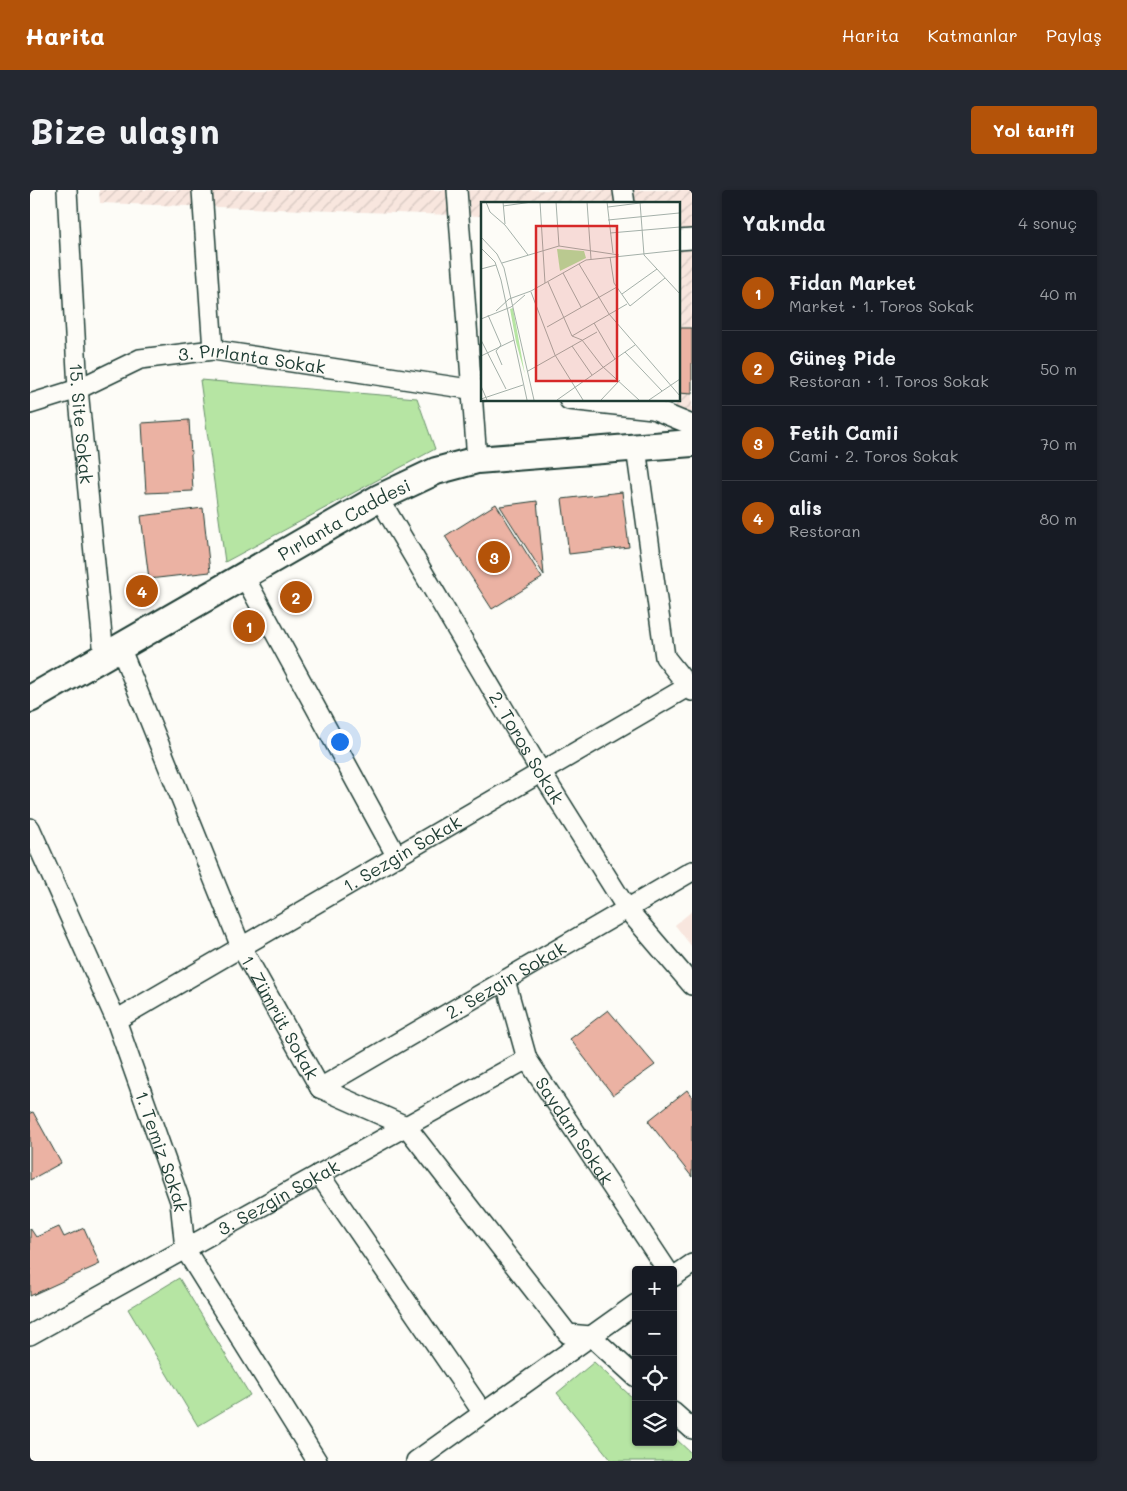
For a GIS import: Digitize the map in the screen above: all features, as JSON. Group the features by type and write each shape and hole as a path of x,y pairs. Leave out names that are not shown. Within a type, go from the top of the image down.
{"street":[{"name":"15. Site Sokak","path":"67,190 78,389 112,651"},
{"path":"202,190 213,350"},
{"path":"457,190 477,391 478,460"},
{"name":"3. Pırlanta Sokak","path":"30,404 78,389 140,359 213,350 477,391"},
{"path":"590,401 652,404 692,425"},
{"name":"Pırlanta Caddesi","path":"30,698 380,498 436,471 478,460 692,443"},
{"path":"636,448 665,657 690,689"},
{"name":"2. Toros Sokak","path":"380,498 542,772 627,909 692,985"},
{"path":"244,576 397,856"},
{"name":"1. Zümrüt Sokak","path":"112,651 241,947 320,1088 406,1126 568,1334 591,1336"},
{"name":"1. Sezgin Sokak","path":"116,1020 542,772 690,689"},
{"name":"1. Temiz Sokak","path":"30,828 116,1020 180,1201 186,1248 317,1461"},
{"name":"2. Sezgin Sokak","path":"320,1088 692,871"},
{"name":"Saydam Sokak","path":"505,980 527,1059 664,1266"},
{"name":"3. Sezgin Sokak","path":"30,1335 527,1059"},
{"path":"319,1174 483,1413"},
{"path":"677,1274 692,1264"},
{"path":"416,1461 632,1307"},
{"path":"591,1336 632,1373"},
{"path":"677,1416 692,1429"}],"shaded area":[{"path":"99,190 692,190 692,412 676,414 675,401 680,401 680,202 481,202 481,216 100,203"},
{"path":"692,911 692,947 675,925"}],"green space":[{"path":"200,380 417,398 435,449 225,562"},
{"path":"179,1278 250,1395 198,1426 128,1309"},
{"path":"594,1362 632,1397 632,1446 677,1446 677,1440 692,1454 691,1461 612,1461 557,1393"}],"building":[{"path":"680,328 692,328 692,394 680,393"},
{"path":"189,420 193,491 146,493 142,423"},
{"path":"622,492 629,547 569,554 562,499"},
{"path":"537,501 544,575 500,506"},
{"path":"496,504 542,578 492,609 445,536"},
{"path":"203,508 210,572 149,579 141,516"},
{"path":"608,1010 655,1065 613,1095 570,1039"},
{"path":"687,1090 692,1097 692,1177 648,1121"},
{"path":"33,1112 61,1163 30,1180 30,1113"},
{"path":"59,1227 64,1237 84,1228 100,1264 30,1296 30,1228 36,1237"}],"place":[{"name":"Fetih Camii","path":"494,557"},
{"name":"alis","path":"142,591"},
{"name":"Güneş Pide","path":"296,597"},
{"name":"Fidan Market","path":"249,626"}]}
